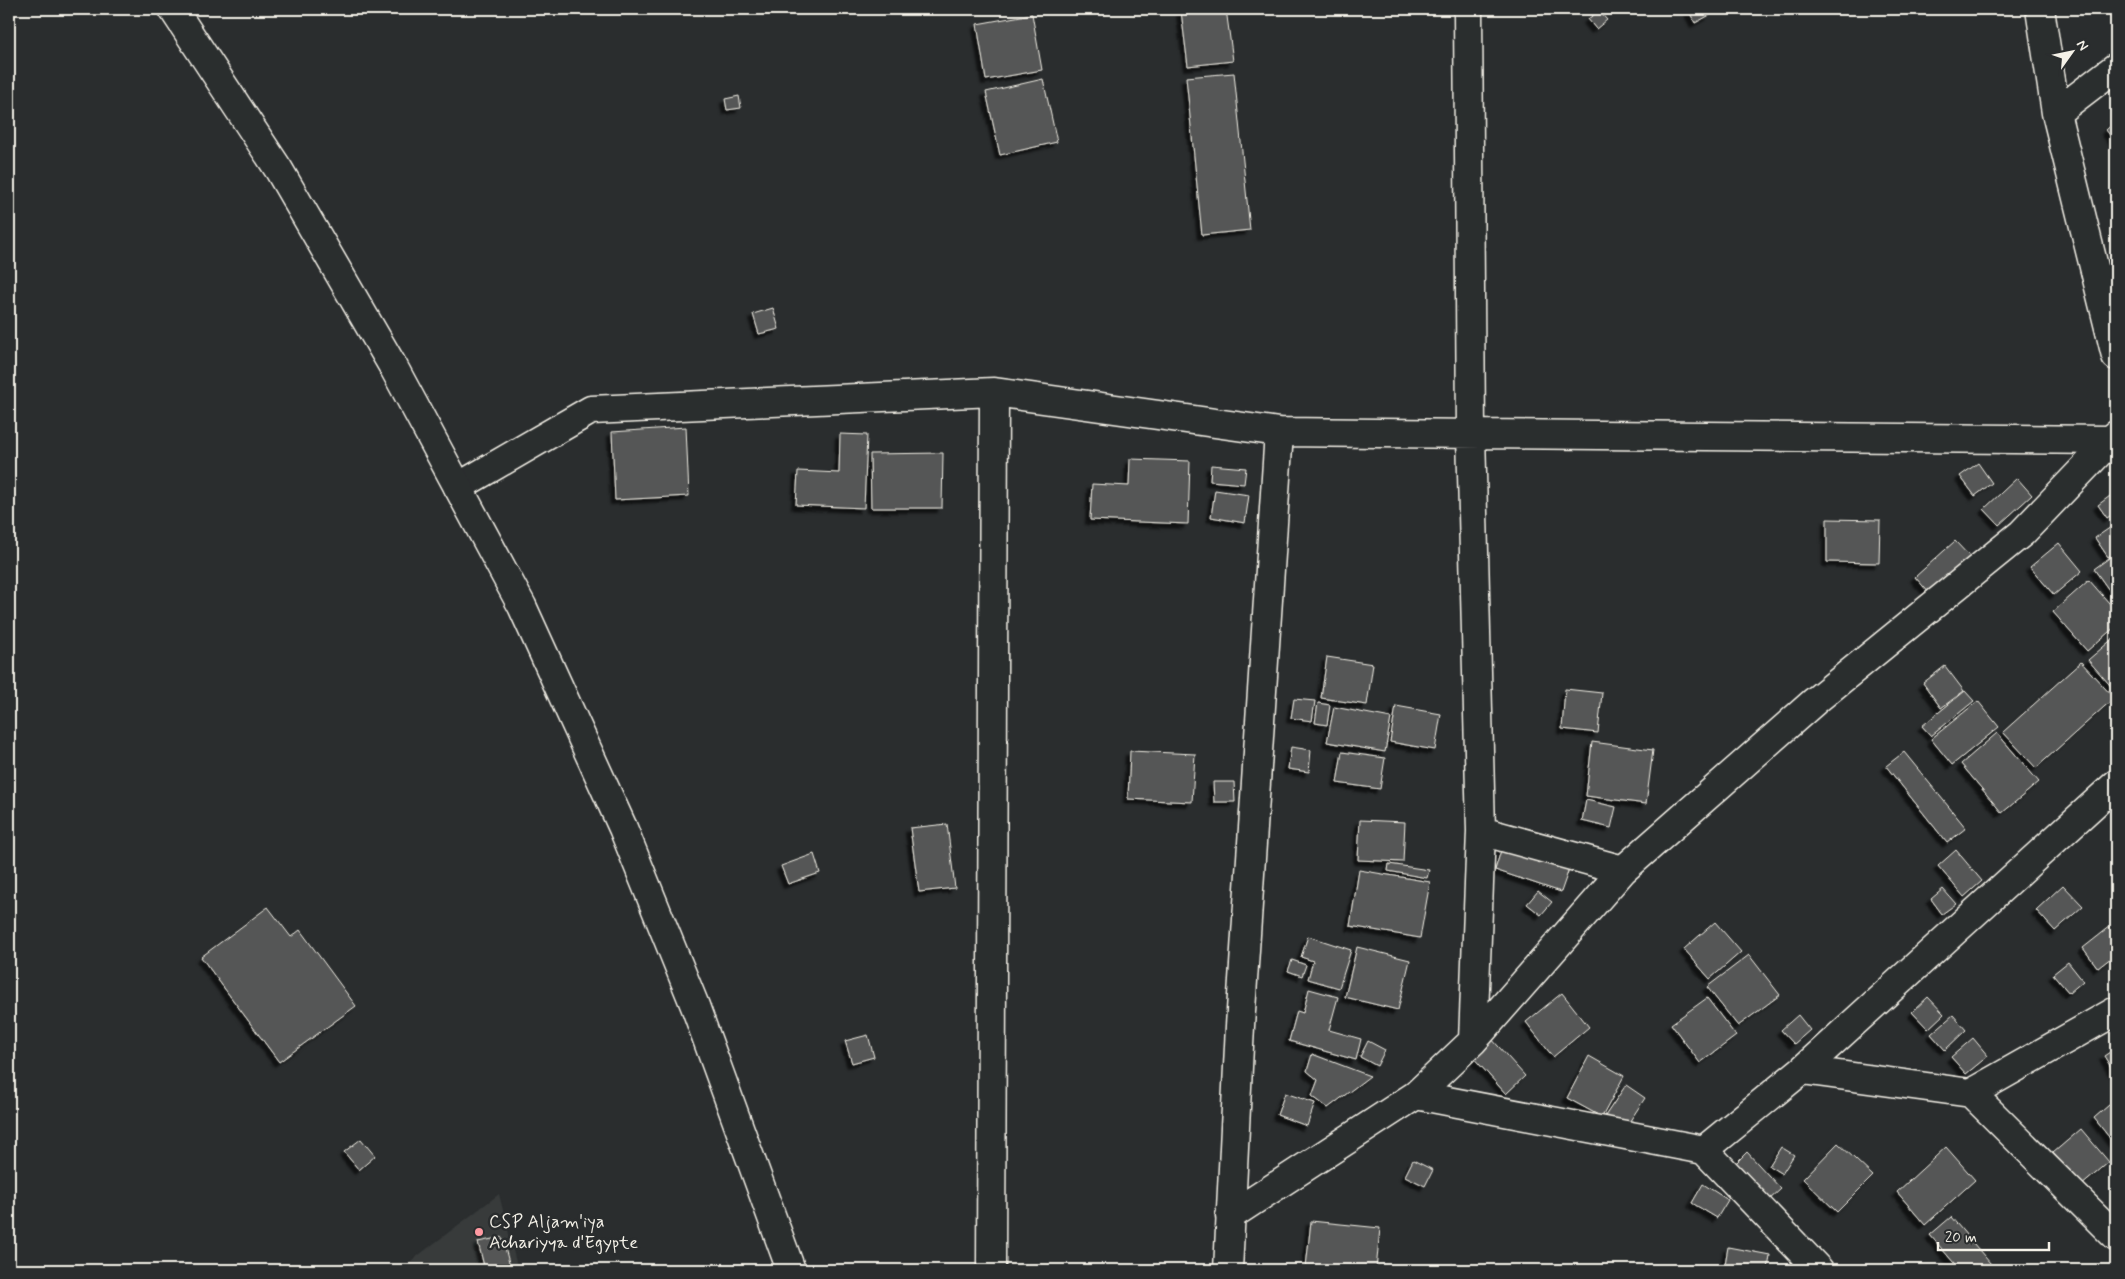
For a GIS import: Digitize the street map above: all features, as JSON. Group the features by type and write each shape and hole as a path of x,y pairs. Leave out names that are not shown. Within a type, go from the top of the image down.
{"main road":[{"path":"173,9 279,170 394,368 522,606 622,828 695,1006 792,1270"},
{"path":"1468,9 1471,432 1481,832 1473,1041"},
{"path":"2040,9 2056,113 2116,356"},
{"path":"2056,113 2116,67"},
{"path":"458,487 591,410 994,392 1279,432 2114,437"},
{"path":"991,1270 994,392"},
{"path":"1228,1270 1279,432"},
{"path":"1230,1216 1416,1095 1473,1041 1623,870 1815,701 2022,533 2114,437"},
{"path":"1704,1150 1802,1070 2116,784"},
{"path":"1481,832 1623,870"},
{"path":"1971,1093 2116,1011"},
{"path":"1802,1070 1971,1093 2116,1237"},
{"path":"1416,1095 1704,1150 1819,1270"}],"shaded area":[{"name":"CSP Aljam'iya Achariyya d'Egypte","path":"499,1194 518,1270 399,1270"}],"building":[{"path":"1226,9 1233,61 1188,66 1181,11"},
{"path":"1688,9 1707,9 1710,15 1695,23"},
{"path":"1599,11 1607,20 1596,29 1588,19"},
{"path":"1032,14 1042,70 986,80 977,24"},
{"path":"1234,73 1250,230 1202,235 1186,77"},
{"path":"1043,79 1057,142 1000,155 986,92"},
{"path":"739,96 741,108 727,110 725,99"},
{"path":"2116,121 2116,143 2106,130"},
{"path":"773,308 779,329 759,334 753,314"},
{"path":"686,427 689,496 615,500 612,432"},
{"path":"840,434 867,435 864,508 796,505 798,471 839,473"},
{"path":"943,453 942,508 871,508 870,454"},
{"path":"1130,459 1190,461 1188,524 1090,520 1092,484 1129,486"},
{"path":"1978,463 1992,483 1975,496 1960,476"},
{"path":"1211,465 1246,468 1244,484 1210,481"},
{"path":"2017,478 2032,495 1999,525 1984,509"},
{"path":"1215,490 1249,495 1245,523 1211,517"},
{"path":"2110,496 2116,505 2116,512 2107,518 2098,505"},
{"path":"1827,519 1880,520 1879,563 1827,562"},
{"path":"2111,527 2116,534 2116,551 2108,557 2095,538"},
{"path":"1955,541 1972,559 1931,595 1915,577"},
{"path":"2059,543 2082,571 2054,595 2030,567"},
{"path":"2116,553 2116,600 2094,569"},
{"path":"2089,580 2116,611 2116,626 2087,651 2053,612"},
{"path":"2116,636 2116,692 2088,660"},
{"path":"1327,657 1373,664 1367,705 1321,698"},
{"path":"2081,662 2114,698 2036,768 2003,732"},
{"path":"1945,666 1964,691 1941,708 1923,683"},
{"path":"1565,689 1602,693 1598,733 1562,729"},
{"path":"1965,691 1974,701 1931,736 1922,726"},
{"path":"1294,699 1315,701 1312,721 1291,718"},
{"path":"1978,701 1999,727 1952,765 1931,739"},
{"path":"1318,703 1330,705 1327,725 1315,723"},
{"path":"1396,706 1441,714 1435,750 1390,742"},
{"path":"1334,707 1391,718 1385,752 1327,742"},
{"path":"1997,733 2039,782 2002,813 1961,764"},
{"path":"1592,742 1653,750 1646,804 1586,796"},
{"path":"1291,747 1311,750 1309,772 1288,769"},
{"path":"1130,751 1195,754 1192,802 1128,799"},
{"path":"1342,752 1385,758 1380,789 1337,783"},
{"path":"1904,752 1966,828 1947,843 1886,766"},
{"path":"1213,782 1234,782 1235,802 1214,802"},
{"path":"1586,800 1616,807 1611,828 1582,821"},
{"path":"1360,820 1405,822 1403,862 1358,860"},
{"path":"947,824 955,888 919,892 910,828"},
{"path":"1502,847 1569,869 1561,892 1495,870"},
{"path":"1956,850 1982,881 1964,897 1938,866"},
{"path":"814,854 820,873 788,884 781,866"},
{"path":"1389,864 1429,870 1427,878 1388,871"},
{"path":"1359,870 1430,882 1420,938 1350,926"},
{"path":"2063,885 2083,906 2055,931 2036,910"},
{"path":"1943,889 1956,904 1942,914 1931,899"},
{"path":"1538,891 1552,902 1541,915 1527,904"},
{"path":"268,907 291,937 300,930 356,1006 279,1062 201,957"},
{"path":"1715,922 1741,952 1710,979 1684,949"},
{"path":"2116,922 2116,954 2098,968 2083,948"},
{"path":"1308,936 1351,950 1339,988 1308,979 1313,961 1301,957"},
{"path":"1357,947 1410,960 1398,1010 1345,997"},
{"path":"1749,955 1780,995 1738,1026 1707,987"},
{"path":"1292,960 1306,965 1302,976 1288,971"},
{"path":"2068,962 2083,981 2069,993 2053,974"},
{"path":"1309,989 1338,997 1329,1030 1361,1039 1356,1060 1289,1041 1297,1011 1303,1013"},
{"path":"1562,993 1589,1027 1553,1057 1526,1022"},
{"path":"1928,997 1944,1014 1928,1029 1912,1012"},
{"path":"1707,998 1736,1036 1700,1063 1671,1024"},
{"path":"1798,1015 1810,1030 1794,1044 1781,1030"},
{"path":"1953,1015 1966,1030 1945,1050 1931,1034"},
{"path":"868,1035 874,1057 852,1063 845,1041"},
{"path":"1490,1037 1525,1076 1506,1094 1471,1055"},
{"path":"1973,1038 1988,1056 1966,1074 1951,1057"},
{"path":"1368,1041 1385,1050 1377,1066 1360,1057"},
{"path":"2116,1048 2116,1075 2104,1056"},
{"path":"1312,1054 1370,1076 1328,1108 1312,1096 1318,1080 1307,1071"},
{"path":"1589,1056 1624,1076 1602,1117 1567,1098"},
{"path":"1626,1085 1645,1098 1622,1133 1603,1119"},
{"path":"1285,1093 1315,1103 1307,1126 1277,1115"},
{"path":"2116,1099 2116,1146 2094,1118"},
{"path":"2081,1129 2109,1162 2081,1186 2053,1153"},
{"path":"361,1139 375,1156 359,1170 344,1152"},
{"path":"1838,1143 1873,1176 1837,1212 1803,1179"},
{"path":"1781,1147 1794,1155 1782,1174 1769,1166"},
{"path":"1946,1147 1975,1180 1925,1225 1897,1192"},
{"path":"1747,1152 1781,1189 1769,1200 1735,1164"},
{"path":"1413,1160 1433,1170 1425,1186 1405,1176"},
{"path":"1703,1184 1728,1200 1717,1218 1692,1203"},
{"path":"1951,1217 1996,1270 1960,1270 1930,1235"},
{"path":"1311,1221 1380,1228 1376,1270 1306,1267"},
{"path":"502,1237 511,1270 485,1270 478,1242"},
{"path":"1728,1247 1770,1255 1768,1270 1724,1270"}],"place":[{"name":"CSP Aljam'iya Achariyya d'Egypte","path":"479,1232"}]}
